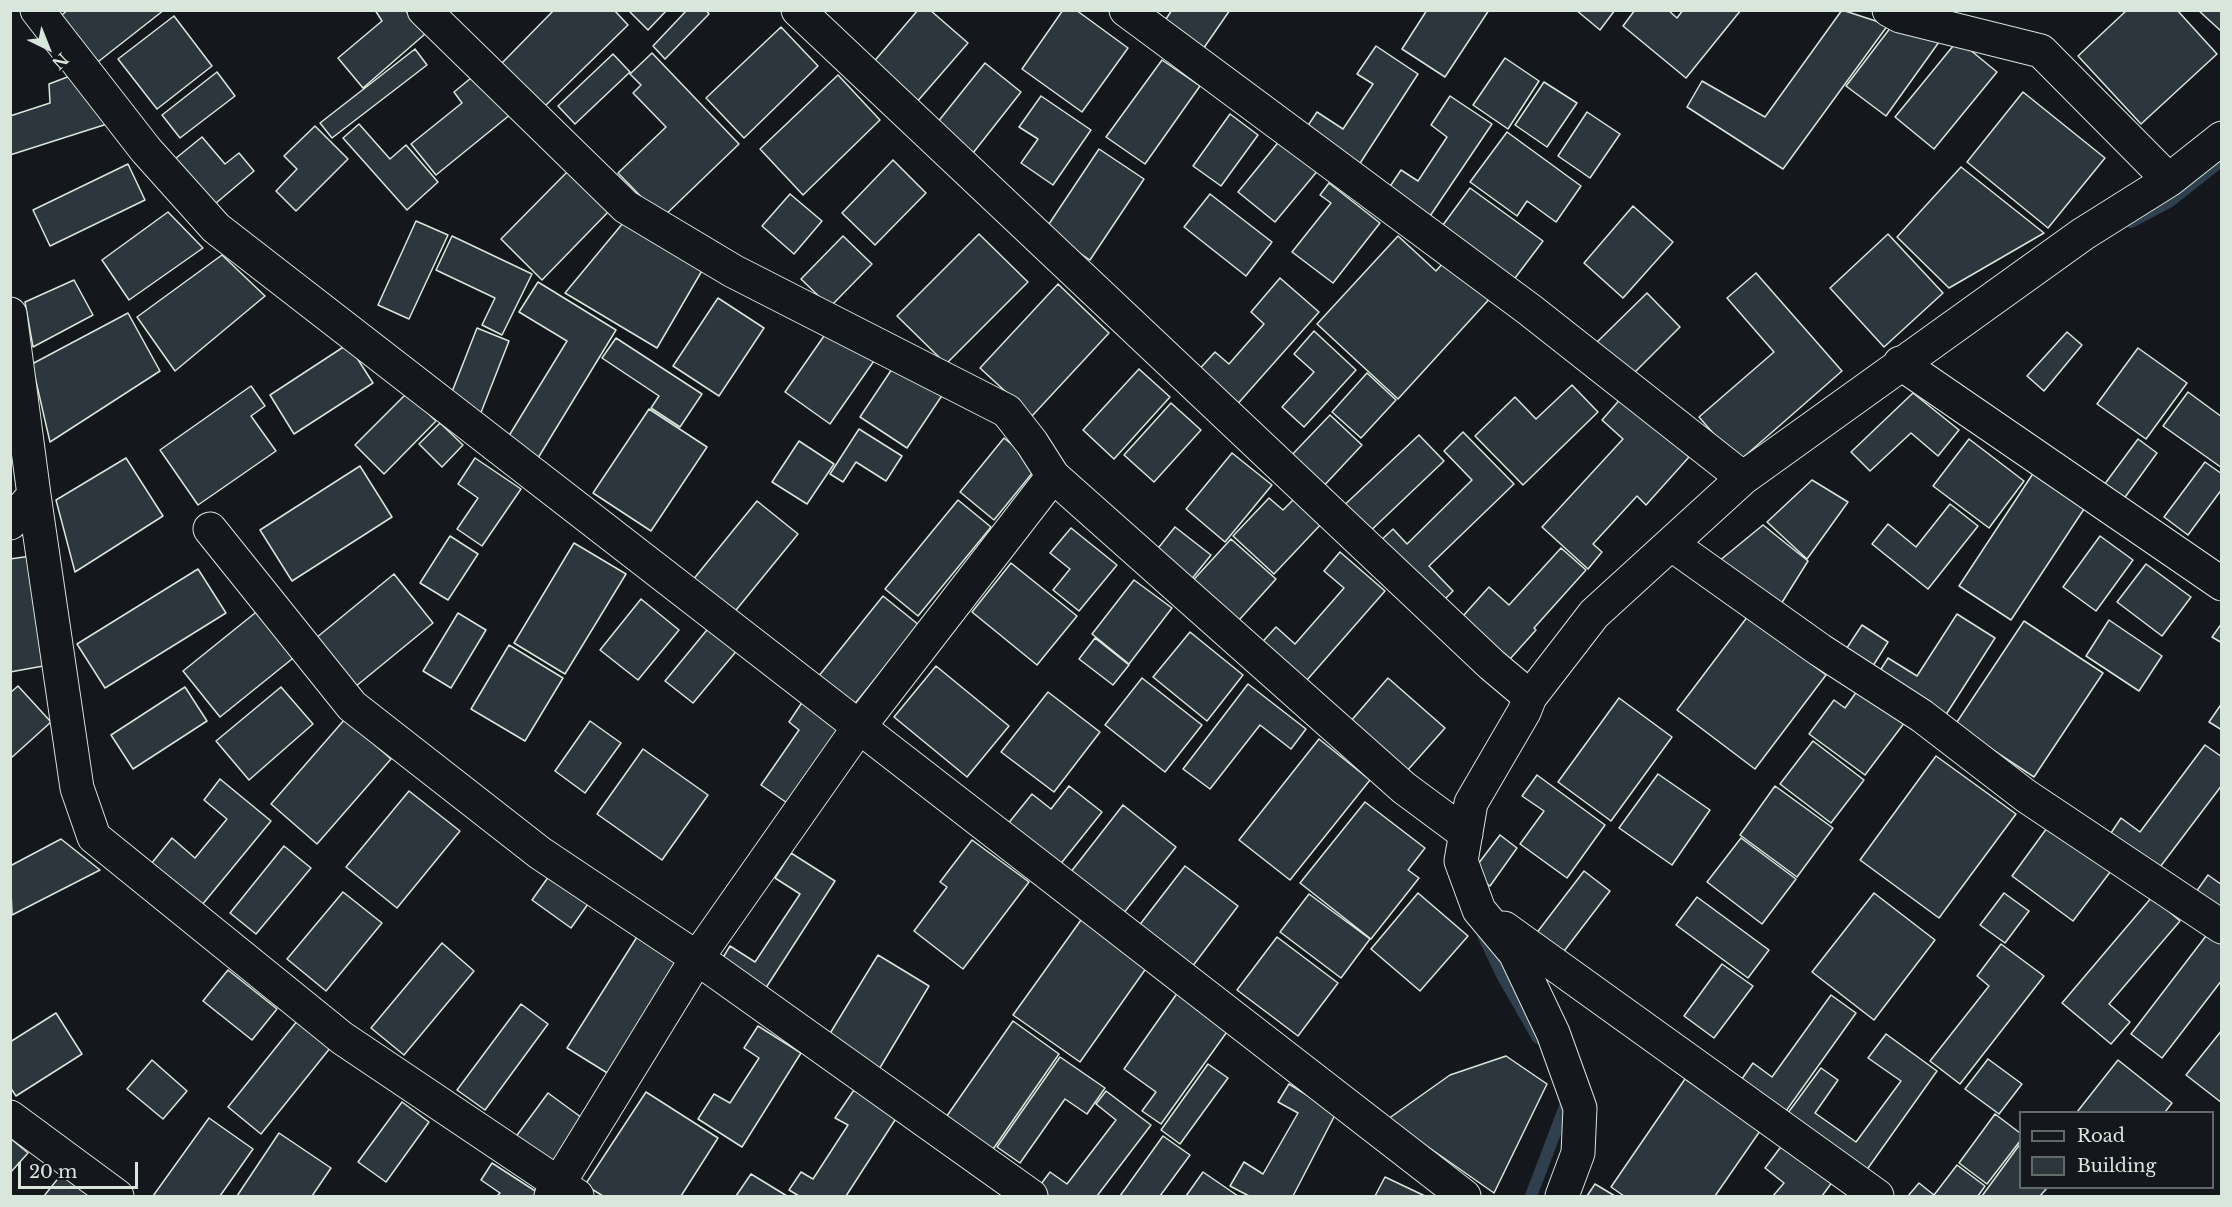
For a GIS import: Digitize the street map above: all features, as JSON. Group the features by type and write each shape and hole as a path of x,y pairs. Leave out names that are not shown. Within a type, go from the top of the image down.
{"street":[{"path":"37,10 147,150 216,228 1464,1197"},
{"path":"424,10 626,207 733,271 1007,411 1032,443 1053,477 1404,788 1466,834"},
{"path":"798,10 1492,665 1530,697"},
{"path":"1889,10 1900,16 2041,51 2169,180"},
{"path":"1131,12 1530,310 1743,478"},
{"path":"1562,1197 1578,1154 1580,1108 1553,1033 1515,953 1479,910 1461,861 1471,803 1524,712 1530,697 1594,614 1743,478 1900,363 2083,234 2169,180 2222,138"},
{"path":"10,314 77,788 94,837 342,1038 562,1192 697,958 859,727 1053,477"},
{"path":"1900,363 2222,584"},
{"path":"10,523 34,495"},
{"path":"210,530 352,706 540,853 697,958 1031,1197"},
{"path":"1671,544 1820,650 1922,716 2026,796 2222,927"},
{"path":"1479,910 1878,1197"},
{"path":"10,1117 117,1197"}],"building":[{"path":"68,10 164,10 94,65 58,18"},
{"path":"375,10 405,10 425,34 363,88 338,58 382,21"},
{"path":"554,10 614,10 628,25 544,107 502,63"},
{"path":"628,10 667,10 648,30"},
{"path":"687,10 706,10 709,14 665,59 653,46"},
{"path":"918,10 930,10 968,43 916,103 871,65"},
{"path":"1063,10 1076,10 1128,48 1082,112 1022,69"},
{"path":"1172,10 1230,10 1201,52 1162,25"},
{"path":"1427,10 1489,10 1445,77 1402,49"},
{"path":"1576,10 1615,10 1600,30"},
{"path":"1635,10 1668,10 1677,18 1683,10 1741,10 1686,78 1623,26"},
{"path":"1842,10 1888,25 1783,169 1687,107 1702,81 1765,117"},
{"path":"2127,10 2177,10 2217,54 2141,124 2078,56"},
{"path":"2198,10 2222,10 2222,32"},
{"path":"174,16 212,66 157,109 118,59"},
{"path":"781,27 818,66 744,138 706,98"},
{"path":"1891,27 1939,42 1886,116 1846,86"},
{"path":"1958,40 1997,72 1934,149 1895,117"},
{"path":"1376,46 1418,74 1355,171 1301,136 1317,112 1343,129 1373,84 1357,74"},
{"path":"415,49 427,65 332,138 320,123"},
{"path":"652,53 739,144 662,218 618,173 666,127 633,93 641,85 630,74"},
{"path":"613,54 630,72 575,124 558,106"},
{"path":"1505,58 1539,81 1508,129 1473,105"},
{"path":"1162,60 1200,86 1145,164 1106,137"},
{"path":"985,63 1021,92 973,153 937,123"},
{"path":"217,72 235,96 180,138 162,115"},
{"path":"477,73 511,114 436,175 411,144 462,103 454,92"},
{"path":"838,75 880,120 803,195 760,149"},
{"path":"70,76 107,124 10,155 10,116 50,103 49,84"},
{"path":"1544,82 1577,103 1547,147 1515,125"},
{"path":"2023,92 2105,158 2048,228 1967,162"},
{"path":"1041,96 1091,130 1053,185 1021,163 1038,139 1019,127"},
{"path":"1450,96 1492,124 1426,222 1385,194 1401,170 1418,181 1447,137 1431,125"},
{"path":"1587,112 1620,134 1590,178 1558,156"},
{"path":"1230,114 1258,135 1221,186 1193,166"},
{"path":"359,124 390,159 406,145 438,182 407,210 343,138"},
{"path":"315,126 348,159 296,211 276,191 297,169 284,156"},
{"path":"1507,132 1581,186 1556,222 1527,201 1517,216 1470,182"},
{"path":"202,137 225,164 239,153 254,171 209,209 170,163"},
{"path":"1281,139 1319,169 1275,222 1238,192"},
{"path":"1099,149 1144,179 1090,260 1045,230"},
{"path":"893,160 926,193 875,245 842,213"},
{"path":"128,164 145,200 50,246 33,210"},
{"path":"1961,167 2044,233 1949,288 1897,237"},
{"path":"570,169 611,209 542,280 501,239"},
{"path":"1329,183 1380,223 1333,283 1292,252 1331,203 1320,195"},
{"path":"1470,188 1543,241 1512,282 1440,229"},
{"path":"790,194 822,221 794,254 762,226"},
{"path":"1210,194 1272,242 1246,276 1184,227"},
{"path":"1633,206 1673,242 1623,298 1584,263"},
{"path":"168,212 203,248 129,300 102,260"},
{"path":"416,221 448,235 409,319 378,305"},
{"path":"623,223 703,269 657,348 565,293"},
{"path":"979,234 1028,282 946,364 897,316"},
{"path":"1888,234 1943,293 1884,347 1830,288"},
{"path":"452,236 532,274 502,335 482,325 495,298 436,270"},
{"path":"843,236 872,264 830,307 801,279"},
{"path":"1398,236 1436,271 1450,255 1493,295 1398,399 1317,324"},
{"path":"222,255 265,296 175,371 137,317"},
{"path":"1756,273 1842,371 1738,462 1699,417 1774,352 1727,298"},
{"path":"1280,278 1319,312 1234,408 1195,374 1215,352 1229,364 1264,324 1251,312"},
{"path":"74,280 93,315 33,347 25,302"},
{"path":"538,282 616,330 538,458 507,439 567,341 519,312"},
{"path":"1058,284 1109,333 1032,416 980,368"},
{"path":"1647,293 1680,327 1630,377 1596,343"},
{"path":"718,298 764,328 719,396 673,366"},
{"path":"128,313 160,371 50,442 32,364"},
{"path":"831,326 876,358 830,424 785,392"},
{"path":"477,328 509,341 480,415 448,402"},
{"path":"1314,331 1356,370 1304,427 1282,407 1314,372 1294,354"},
{"path":"2067,332 2082,345 2044,391 2027,376"},
{"path":"616,338 702,394 680,427 651,408 659,396 602,358"},
{"path":"348,344 373,383 294,434 270,395"},
{"path":"2138,348 2187,383 2146,439 2097,404"},
{"path":"896,363 943,394 907,448 860,417"},
{"path":"1139,369 1170,397 1114,459 1083,430"},
{"path":"1367,373 1396,400 1361,438 1332,412"},
{"path":"1572,385 1598,412 1523,485 1475,436 1515,397 1536,419"},
{"path":"251,386 265,406 251,416 276,451 198,505 160,450"},
{"path":"2188,392 2222,417 2222,468 2163,426"},
{"path":"407,393 436,421 384,474 355,445"},
{"path":"1913,393 1959,430 1938,456 1911,433 1870,471 1851,452"},
{"path":"1623,396 1689,457 1646,505 1637,496 1593,544 1602,552 1588,569 1542,527 1623,439 1602,420"},
{"path":"1171,403 1201,430 1154,482 1124,455"},
{"path":"649,409 707,447 651,531 593,493"},
{"path":"1330,415 1362,445 1319,491 1287,460"},
{"path":"440,423 463,445 442,467 419,444"},
{"path":"859,429 902,456 886,481 856,462 843,482 830,474"},
{"path":"1463,432 1514,484 1429,566 1453,591 1437,607 1376,545 1393,529 1407,544 1472,480 1444,451"},
{"path":"1419,435 1444,461 1364,537 1338,511"},
{"path":"1004,438 1038,466 994,520 960,492"},
{"path":"1969,439 2024,481 1989,528 1933,486"},
{"path":"2138,439 2157,453 2123,500 2104,485"},
{"path":"799,441 834,464 807,504 772,482"},
{"path":"1232,453 1272,485 1225,542 1186,509"},
{"path":"126,458 163,516 75,572 56,500"},
{"path":"475,458 521,489 482,546 457,529 478,498 458,484"},
{"path":"2205,462 2222,474 2222,489 2188,535 2164,517"},
{"path":"360,466 392,517 292,581 260,530"},
{"path":"2034,472 2086,506 2011,620 1959,586"},
{"path":"1812,480 1848,502 1807,559 1767,522"},
{"path":"1297,496 1324,521 1274,574 1233,536 1269,498 1283,510"},
{"path":"958,500 991,527 918,616 885,589"},
{"path":"757,501 798,534 732,615 692,581"},
{"path":"1950,504 1978,526 1928,589 1872,544 1888,524 1916,547"},
{"path":"1763,525 1808,561 1776,612 1713,566"},
{"path":"1175,527 1211,555 1186,586 1151,557"},
{"path":"1071,528 1117,565 1079,611 1053,590 1070,569 1050,553"},
{"path":"450,536 478,554 448,600 420,583"},
{"path":"2100,536 2133,560 2096,611 2063,587"},
{"path":"1231,539 1276,579 1231,629 1186,588"},
{"path":"574,543 626,574 565,674 514,643"},
{"path":"1561,548 1586,570 1534,628 1536,630 1510,659 1463,616 1489,587 1509,605"},
{"path":"1340,552 1385,591 1300,688 1256,649 1276,627 1295,644 1344,588 1324,571"},
{"path":"31,556 49,665 10,672 10,559"},
{"path":"1011,563 1077,616 1037,665 972,612"},
{"path":"2146,564 2191,597 2162,636 2117,602"},
{"path":"198,569 226,613 105,688 77,644"},
{"path":"394,574 433,623 355,687 316,638"},
{"path":"1134,580 1172,608 1129,664 1092,634"},
{"path":"883,596 919,625 853,706 818,677"},
{"path":"641,599 679,630 638,680 600,650"},
{"path":"260,609 297,655 220,717 183,671"},
{"path":"458,613 486,630 451,688 423,671"},
{"path":"1957,614 1995,638 1940,724 1873,682 1888,658 1917,676"},
{"path":"1748,616 1826,675 1755,769 1677,710"},
{"path":"2109,620 2162,656 2139,691 2086,656"},
{"path":"2024,621 2103,673 2034,777 1955,725"},
{"path":"2222,623 2222,643 2212,637"},
{"path":"711,625 739,648 693,703 665,681"},
{"path":"1862,625 1888,642 1866,677 1839,660"},
{"path":"1190,632 1243,675 1207,721 1153,677"},
{"path":"1095,638 1129,665 1113,685 1079,659"},
{"path":"509,645 563,678 525,741 471,709"},
{"path":"936,666 1009,726 967,777 894,717"},
{"path":"1142,678 1202,725 1165,772 1105,725"},
{"path":"1388,678 1445,728 1406,772 1350,722"},
{"path":"1865,680 1911,714 1865,775 1809,734 1834,700 1845,708"},
{"path":"1248,684 1306,729 1291,749 1260,725 1210,789 1183,769"},
{"path":"18,686 51,722 10,759 10,693"},
{"path":"185,687 207,721 133,769 111,735"},
{"path":"281,687 313,724 249,780 216,741"},
{"path":"1048,692 1100,732 1054,792 1001,752"},
{"path":"1619,698 1672,737 1611,821 1558,782"},
{"path":"803,701 849,733 796,809 761,785 799,730 789,722"},
{"path":"2222,703 2222,730 2209,722"},
{"path":"345,719 391,759 317,844 271,804"},
{"path":"590,721 621,743 585,793 555,771"},
{"path":"1319,739 1370,780 1290,880 1239,840"},
{"path":"1813,741 1864,780 1831,823 1780,784"},
{"path":"2205,745 2222,757 2222,785 2157,871 2109,836 2121,818 2140,832"},
{"path":"643,749 708,795 662,860 597,814"},
{"path":"1936,756 2016,814 1939,918 1860,860"},
{"path":"1658,774 1710,810 1672,865 1619,828"},
{"path":"1537,775 1605,825 1567,878 1520,844 1544,811 1522,796"},
{"path":"220,779 271,821 197,911 147,869 172,838 195,858 227,819 204,800"},
{"path":"1069,786 1102,812 1059,866 1007,825 1032,794 1051,809"},
{"path":"1775,786 1833,828 1797,877 1740,835"},
{"path":"409,791 460,831 397,908 346,867"},
{"path":"1365,802 1425,848 1408,870 1419,878 1371,939 1300,883"},
{"path":"1123,805 1176,847 1123,914 1070,873"},
{"path":"2055,817 2117,863 2073,921 2012,876"},
{"path":"1500,835 1517,848 1490,886 1472,872"},
{"path":"1741,838 1796,879 1762,924 1707,882"},
{"path":"61,839 100,870 12,915 10,866"},
{"path":"972,840 1029,882 963,969 914,931 947,887 940,882"},
{"path":"284,846 311,868 256,934 230,913"},
{"path":"791,853 835,881 760,997 716,969 730,946 755,962 800,894 775,878"},
{"path":"1185,866 1238,906 1192,967 1138,927"},
{"path":"1584,871 1610,891 1558,959 1532,939"},
{"path":"2208,875 2222,885 2222,911 2196,892"},
{"path":"549,876 588,904 571,928 532,900"},
{"path":"343,892 382,923 326,991 287,959"},
{"path":"1418,893 1468,936 1420,991 1371,949"},
{"path":"1874,893 1935,940 1874,1020 1812,972"},
{"path":"2004,893 2029,911 2005,943 1980,925"},
{"path":"1309,894 1370,939 1341,978 1280,932"},
{"path":"1697,897 1769,950 1748,978 1676,925"},
{"path":"2152,897 2180,921 2109,1004 2130,1022 2111,1044 2062,1003"},
{"path":"1081,920 1147,967 1080,1062 1013,1015"},
{"path":"2209,932 2222,942 2222,980 2162,1058 2131,1034"},
{"path":"637,937 687,969 617,1079 567,1048"},
{"path":"1277,937 1338,983 1298,1036 1237,990"},
{"path":"442,943 474,971 404,1055 371,1028"},
{"path":"2001,944 2044,976 1960,1084 1930,1061 1989,986 1977,976"},
{"path":"878,955 929,986 878,1071 826,1040"},
{"path":"1722,964 1753,986 1714,1038 1684,1016"},
{"path":"228,970 277,1009 252,1040 203,1001"},
{"path":"1178,992 1229,1029 1161,1124 1142,1111 1156,1092 1124,1069"},
{"path":"1831,995 1856,1013 1781,1118 1737,1086 1753,1063 1772,1077"},
{"path":"521,1004 548,1024 485,1110 457,1090"},
{"path":"56,1013 82,1054 16,1096 10,1087 10,1042"},
{"path":"302,1015 335,1042 261,1134 228,1107"},
{"path":"1013,1021 1059,1054 989,1155 942,1123"},
{"path":"758,1026 801,1053 742,1147 698,1119 714,1094 730,1103 759,1058 744,1048"},
{"path":"2222,1030 2222,1103 2186,1075"},
{"path":"1886,1034 1937,1071 1861,1178 1782,1121 1821,1068 1838,1080 1815,1113 1856,1142 1901,1081 1868,1058"},
{"path":"1506,1056 1547,1084 1494,1193 1388,1119 1450,1075"},
{"path":"1060,1057 1105,1088 1087,1114 1065,1099 1020,1163 997,1147"},
{"path":"1988,1059 2022,1084 1999,1114 1965,1089"},
{"path":"152,1060 187,1091 163,1119 127,1089"},
{"path":"2118,1060 2172,1103 2166,1111 2078,1111"},
{"path":"1208,1064 1228,1078 1180,1144 1161,1130"},
{"path":"1685,1079 1760,1131 1715,1196 1624,1196 1611,1187"},
{"path":"1289,1084 1336,1113 1293,1196 1249,1196 1230,1186 1244,1162 1263,1174 1298,1113 1278,1102"},
{"path":"854,1090 897,1117 846,1196 799,1196 789,1190 801,1172 813,1179 848,1125 835,1118"},
{"path":"1106,1091 1151,1125 1097,1196 1049,1196 1038,1188 1050,1172 1067,1184 1116,1120 1096,1104"},
{"path":"646,1092 718,1138 681,1196 603,1196 585,1185"},
{"path":"548,1093 589,1123 553,1172 512,1142"},
{"path":"402,1102 429,1122 386,1182 358,1162"},
{"path":"1995,1114 2019,1132 2019,1142 1987,1184 1959,1163"},
{"path":"209,1118 253,1149 220,1196 153,1196"},
{"path":"279,1133 331,1168 312,1196 237,1196"},
{"path":"1163,1136 1190,1155 1160,1196 1120,1196"},
{"path":"10,1138 28,1153 10,1173"},
{"path":"1783,1144 1833,1181 1822,1196 1773,1196 1784,1183 1765,1168"},
{"path":"2019,1145 2019,1189 2046,1189 2040,1196 1982,1196"},
{"path":"492,1163 543,1196 497,1196 500,1193 481,1180"},
{"path":"1957,1165 1985,1186 1978,1196 1908,1196 1919,1183 1934,1195"},
{"path":"64,1171 94,1196 44,1196"},
{"path":"1203,1172 1238,1196 1186,1196"},
{"path":"751,1174 787,1196 736,1196"},
{"path":"1385,1177 1425,1196 1375,1196"},
{"path":"1595,1184 1615,1196 1587,1196"}],"waterway":[{"path":"2131,222 2169,202 2222,160"},
{"path":"1483,935 1502,975 1538,1038"},
{"path":"1531,1196 1569,1096"}]}
